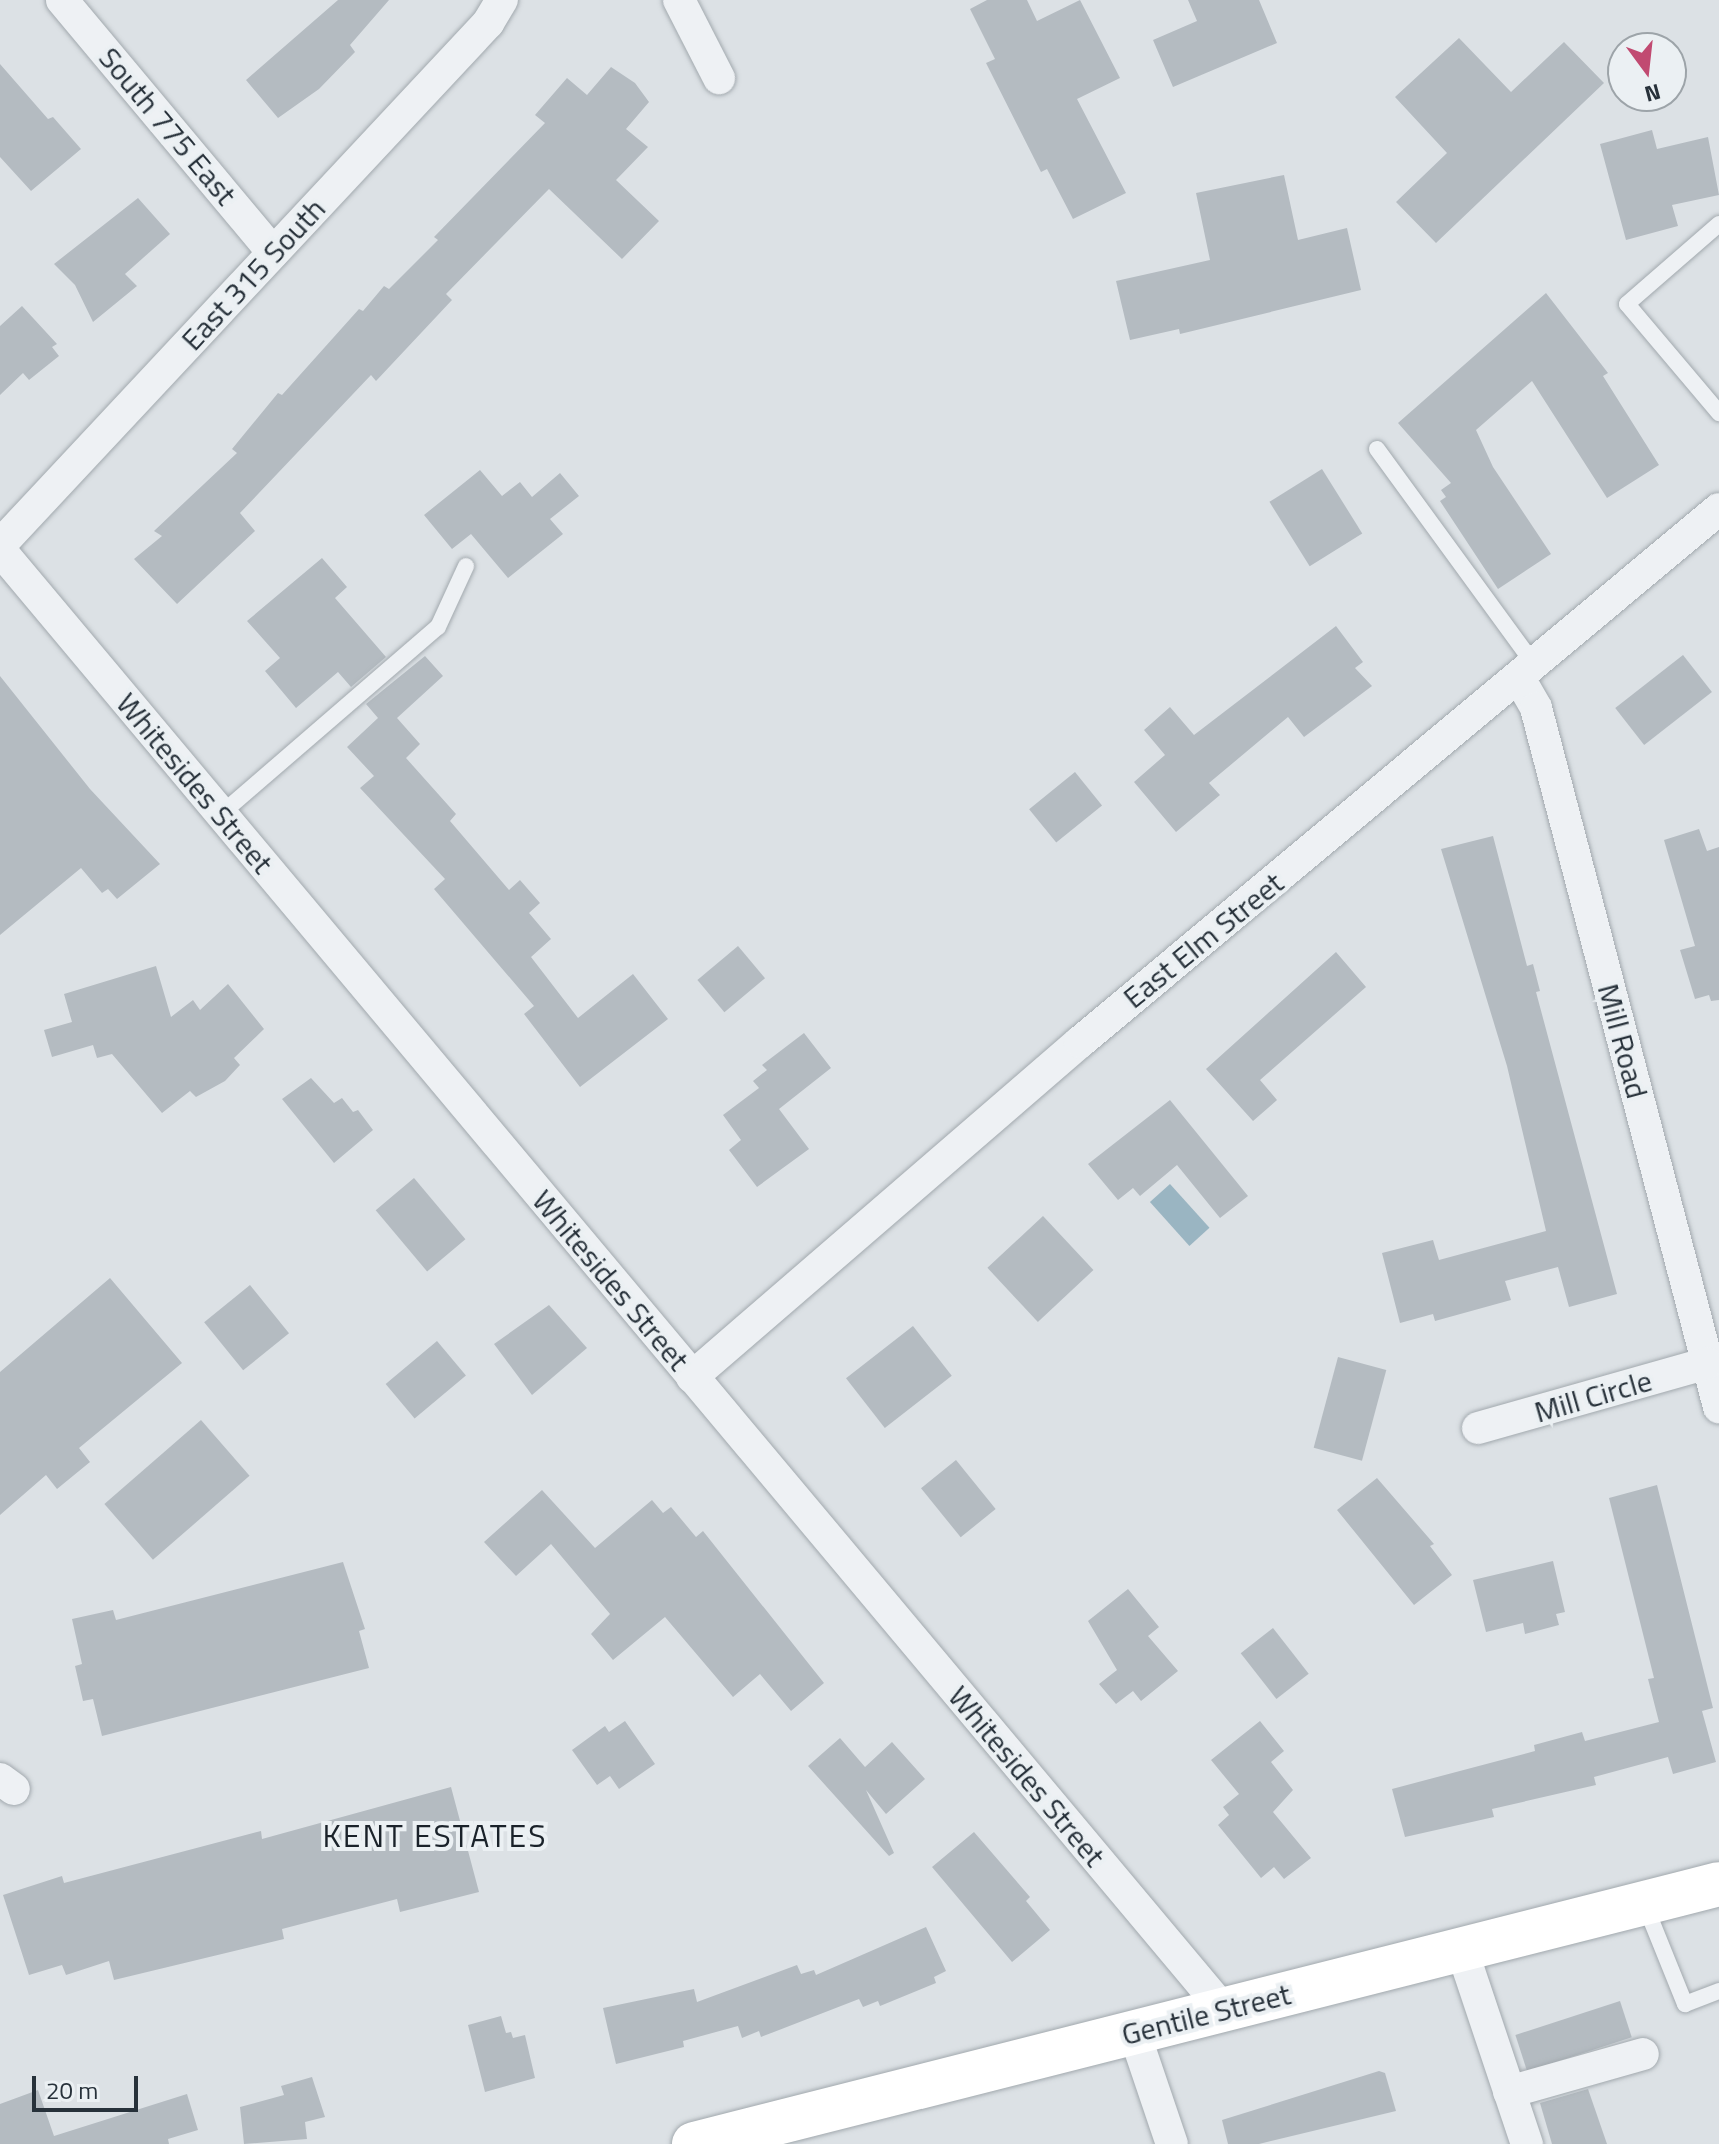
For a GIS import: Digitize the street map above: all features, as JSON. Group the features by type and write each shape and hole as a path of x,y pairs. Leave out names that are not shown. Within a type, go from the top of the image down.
{"main road":[{"name":"Gentile Street","path":"694,2144 1719,1884"}],"street":[{"name":"South 775 East","path":"62,0 273,252"},
{"name":"East 315 South","path":"0,547 488,23 502,0"},
{"path":"679,0 719,78"},
{"name":"East Elm Street","path":"692,1377 1080,1042 1719,509"},
{"name":"Whitesides Street","path":"0,547 1223,2009"},
{"name":"Mill Road","path":"1527,672 1719,1407"},
{"name":"Mill Circle","path":"1478,1428 1707,1363"},
{"path":"1462,1950 1527,2144"},
{"path":"1134,2032 1172,2144"},
{"path":"1509,2092 1643,2054"}],"lane":[{"path":"1719,224 1627,304 1719,413"},
{"path":"1377,449 1527,672"},
{"path":"221,814 438,627 466,566"},
{"path":"1644,1903 1685,2004 1719,1991"}],"water":[{"path":"1170,1184 1209,1228 1189,1246 1150,1202"}],"building":[{"path":"338,0 389,0 350,45 355,52 319,89 278,118 246,80"},
{"path":"987,0 1027,0 1037,21 1080,0 1120,78 1077,99 1126,193 1073,219 1047,169 1041,172 986,63 995,59 970,9"},
{"path":"1188,0 1259,0 1277,43 1173,87 1153,40 1197,21"},
{"path":"1459,38 1511,92 1564,42 1604,83 1436,243 1396,202 1447,153 1395,97"},
{"path":"0,64 48,119 53,117 81,149 31,191 0,157"},
{"path":"611,67 635,83 649,102 626,129 648,147 616,180 659,221 622,259 549,189 446,294 452,300 376,381 371,375 240,513 255,531 177,604 134,559 162,536 154,531 237,453 232,449 278,393 282,395 359,309 363,311 384,286 389,289 438,240 434,237 545,123 535,115 567,78 587,95"},
{"path":"1652,130 1657,149 1708,137 1719,195 1672,205 1678,226 1626,240 1600,144"},
{"path":"1284,175 1298,240 1347,228 1361,290 1180,334 1179,329 1130,340 1116,281 1210,260 1196,193"},
{"path":"138,198 170,234 125,274 137,286 93,322 75,285 54,264"},
{"path":"1546,293 1608,373 1603,376 1659,465 1607,498 1532,381 1476,430 1493,467 1551,554 1498,589 1440,501 1446,497 1441,490 1451,483 1398,423"},
{"path":"22,306 57,344 52,347 59,356 29,380 23,373 0,395 0,326"},
{"path":"1322,469 1362,533 1310,566 1269,502"},
{"path":"480,470 502,496 520,482 532,497 560,473 579,496 550,519 563,534 508,578 471,534 452,549 424,515"},
{"path":"322,558 347,587 335,598 386,657 351,687 338,672 296,708 265,671 280,658 247,621"},
{"path":"1336,626 1363,662 1355,668 1372,686 1304,737 1288,717 1209,783 1220,795 1176,832 1134,782 1165,755 1144,730 1170,707 1194,735"},
{"path":"1683,655 1712,692 1644,745 1615,708"},
{"path":"425,656 443,676 397,718 420,744 406,758 456,814 450,821 509,890 520,880 540,903 529,913 551,939 531,957 578,1018 633,974 668,1019 580,1087 524,1014 534,1006 434,889 445,879 360,788 374,776 347,747 378,718 366,704"},
{"path":"0,676 90,789 160,864 117,899 108,889 102,893 81,868 0,935"},
{"path":"1075,772 1102,805 1056,843 1029,809"},
{"path":"1699,829 1707,851 1719,847 1719,1000 1711,1001 1709,995 1695,999 1680,950 1695,946 1664,840"},
{"path":"1493,836 1527,966 1533,964 1540,991 1536,992 1617,1294 1569,1307 1558,1267 1505,1281 1511,1300 1435,1321 1433,1314 1400,1323 1382,1253 1433,1240 1439,1260 1546,1231 1507,1066 1441,849"},
{"path":"738,946 765,978 724,1012 697,980"},
{"path":"1336,952 1366,987 1260,1080 1277,1100 1253,1121 1206,1069"},
{"path":"156,966 171,1017 193,1000 200,1010 228,984 264,1029 234,1058 240,1065 225,1081 196,1097 190,1091 162,1113 112,1054 97,1058 93,1045 52,1057 44,1030 72,1022 64,994"},
{"path":"804,1033 831,1068 779,1109 809,1149 757,1187 729,1150 741,1140 723,1115 759,1088 753,1081 767,1070 762,1065"},
{"path":"311,1078 334,1103 342,1098 353,1112 358,1110 373,1130 334,1163 282,1099"},
{"path":"1170,1100 1248,1196 1220,1218 1177,1165 1140,1196 1133,1188 1118,1200 1088,1164"},
{"path":"414,1178 465,1239 427,1271 376,1210"},
{"path":"1043,1216 1093,1270 1038,1322 987,1268"},
{"path":"110,1278 182,1363 79,1448 90,1462 57,1489 46,1475 0,1515 0,1372"},
{"path":"250,1285 289,1333 243,1370 204,1322"},
{"path":"549,1305 587,1348 532,1395 494,1344"},
{"path":"913,1326 952,1376 885,1428 846,1378"},
{"path":"437,1341 466,1375 415,1419 386,1384"},
{"path":"1338,1357 1386,1370 1362,1461 1314,1448"},
{"path":"201,1420 250,1476 153,1560 104,1504"},
{"path":"956,1460 996,1509 961,1537 921,1488"},
{"path":"1377,1478 1434,1544 1430,1546 1452,1575 1414,1605 1337,1510"},
{"path":"1657,1485 1713,1708 1702,1711 1716,1762 1673,1774 1668,1757 1594,1777 1596,1785 1492,1809 1494,1817 1405,1837 1392,1789 1535,1751 1534,1745 1582,1732 1585,1741 1659,1722 1648,1679 1654,1678 1609,1498"},
{"path":"542,1490 595,1548 652,1500 663,1513 671,1507 696,1537 703,1531 824,1683 791,1711 760,1674 733,1697 665,1617 613,1660 591,1634 610,1614 551,1544 516,1576 484,1542"},
{"path":"1553,1561 1565,1612 1556,1614 1559,1625 1525,1634 1523,1623 1486,1632 1473,1580"},
{"path":"343,1562 365,1629 359,1631 369,1668 102,1736 93,1699 83,1701 75,1666 82,1664 72,1619 113,1610 116,1620"},
{"path":"1128,1589 1159,1627 1148,1636 1178,1671 1141,1701 1133,1691 1116,1704 1099,1684 1117,1670 1088,1621"},
{"path":"1273,1628 1309,1674 1276,1699 1241,1653"},
{"path":"625,1721 655,1764 619,1789 610,1776 597,1785 572,1750 605,1726 609,1732"},
{"path":"1260,1721 1284,1751 1271,1762 1293,1790 1273,1812 1311,1858 1284,1879 1274,1867 1261,1878 1218,1825 1229,1815 1223,1807 1239,1794 1211,1760"},
{"path":"840,1738 865,1767 892,1742 925,1779 886,1814 866,1790 894,1853 889,1856 808,1766"},
{"path":"451,1787 479,1892 400,1912 397,1899 282,1929 284,1939 114,1980 109,1961 66,1975 62,1965 29,1975 3,1895 62,1876 64,1883 261,1831 262,1839"},
{"path":"974,1832 1030,1897 1026,1901 1050,1930 1012,1962 932,1867"},
{"path":"926,1927 946,1971 934,1977 936,1983 880,2006 878,2001 863,2007 859,1999 761,2037 759,2031 742,2038 738,2026 683,2041 684,2047 616,2064 603,2008 694,1989 697,2002 797,1965 801,1974 814,1970 816,1975"},
{"path":"1620,2001 1632,2037 1527,2071 1515,2035"},
{"path":"501,2016 506,2033 511,2032 513,2038 525,2035 535,2078 485,2092 468,2025"},
{"path":"1379,2071 1385,2073 1396,2111 1259,2144 1228,2144 1222,2120"},
{"path":"312,2077 325,2117 305,2122 307,2139 244,2144 240,2107 284,2095 281,2086"},
{"path":"1588,2089 1607,2144 1552,2144 1540,2103"},
{"path":"38,2090 54,2136 187,2094 198,2130 168,2139 169,2144 0,2144 0,2104"}],"district":[{"name":"KENT ESTATES","path":"435,1835"}]}
